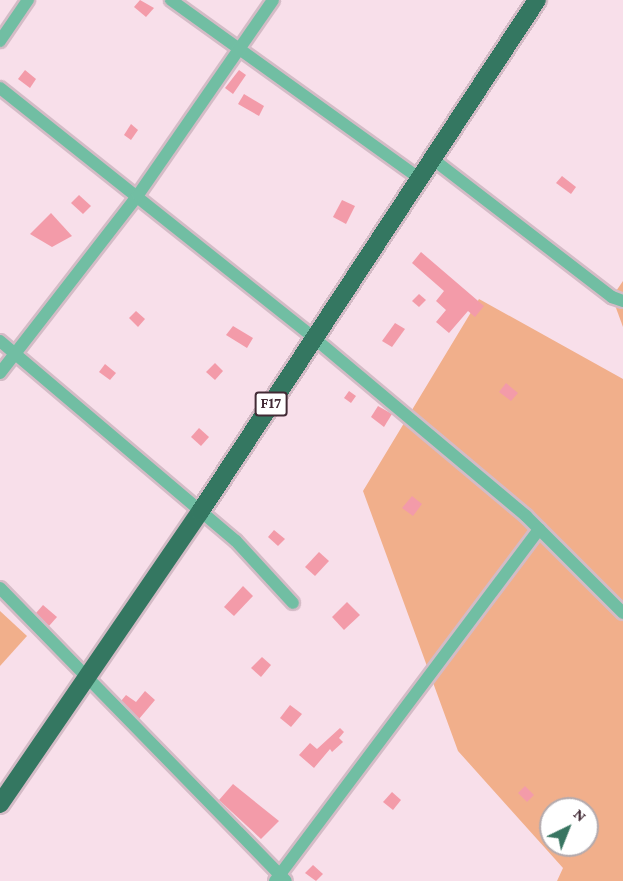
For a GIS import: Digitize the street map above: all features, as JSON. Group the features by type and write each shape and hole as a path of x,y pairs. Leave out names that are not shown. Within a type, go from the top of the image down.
{"highway":[{"name":"F17","path":"0,804 88,679 200,512 419,178 430,157 537,0"}],"street":[{"path":"0,41 28,0"},
{"path":"171,0 419,178"},
{"path":"0,373 138,195 273,0"},
{"path":"0,88 138,195 314,338 539,529 623,613"},
{"path":"430,157 612,297 623,301"},
{"path":"0,341 236,541 293,603"},
{"path":"0,588 281,879 539,529"}],"shaded area":[{"path":"623,281 623,327 612,297"},
{"path":"479,299 623,379 623,881 557,881 563,868 553,857 599,857 599,797 539,797 539,841 458,751 363,491"},
{"path":"0,611 27,636 0,666"}],"building":[{"path":"140,0 154,8 146,17 134,7"},
{"path":"25,70 36,79 30,88 18,79"},
{"path":"239,70 246,75 233,94 225,88"},
{"path":"244,94 264,106 259,116 238,104"},
{"path":"131,124 138,130 131,140 124,135"},
{"path":"562,176 576,187 571,194 556,183"},
{"path":"79,195 91,206 83,214 71,203"},
{"path":"342,200 355,206 346,224 333,217"},
{"path":"51,213 72,236 52,247 30,234"},
{"path":"421,252 484,306 475,317 468,311 449,333 436,322 446,310 436,301 444,291 412,263"},
{"path":"419,294 426,300 419,307 412,301"},
{"path":"136,311 145,319 138,327 129,318"},
{"path":"395,323 405,329 392,347 382,341"},
{"path":"233,326 253,338 247,348 226,335"},
{"path":"215,363 223,371 215,380 206,372"},
{"path":"105,364 116,373 110,380 99,372"},
{"path":"506,383 518,393 511,401 499,392"},
{"path":"349,391 356,396 351,403 344,398"},
{"path":"378,406 392,414 384,427 371,417"},
{"path":"199,428 209,437 201,446 191,437"},
{"path":"412,496 422,504 413,516 402,508"},
{"path":"274,530 285,539 278,546 268,537"},
{"path":"319,552 329,561 315,576 305,567"},
{"path":"243,586 253,596 234,616 224,607"},
{"path":"347,602 360,615 344,630 332,617"},
{"path":"43,605 57,617 49,626 36,613"},
{"path":"262,657 271,665 261,677 251,668"},
{"path":"145,691 155,700 139,719 121,701 126,695 136,702"},
{"path":"290,705 302,714 291,727 280,718"},
{"path":"340,728 344,732 339,738 343,742 332,752 330,749 314,768 299,755 310,743 317,749"},
{"path":"233,784 279,821 261,839 219,800"},
{"path":"525,786 534,795 527,802 518,793"},
{"path":"392,792 401,800 393,810 383,802"},
{"path":"313,865 323,874 316,881 305,873"}]}
